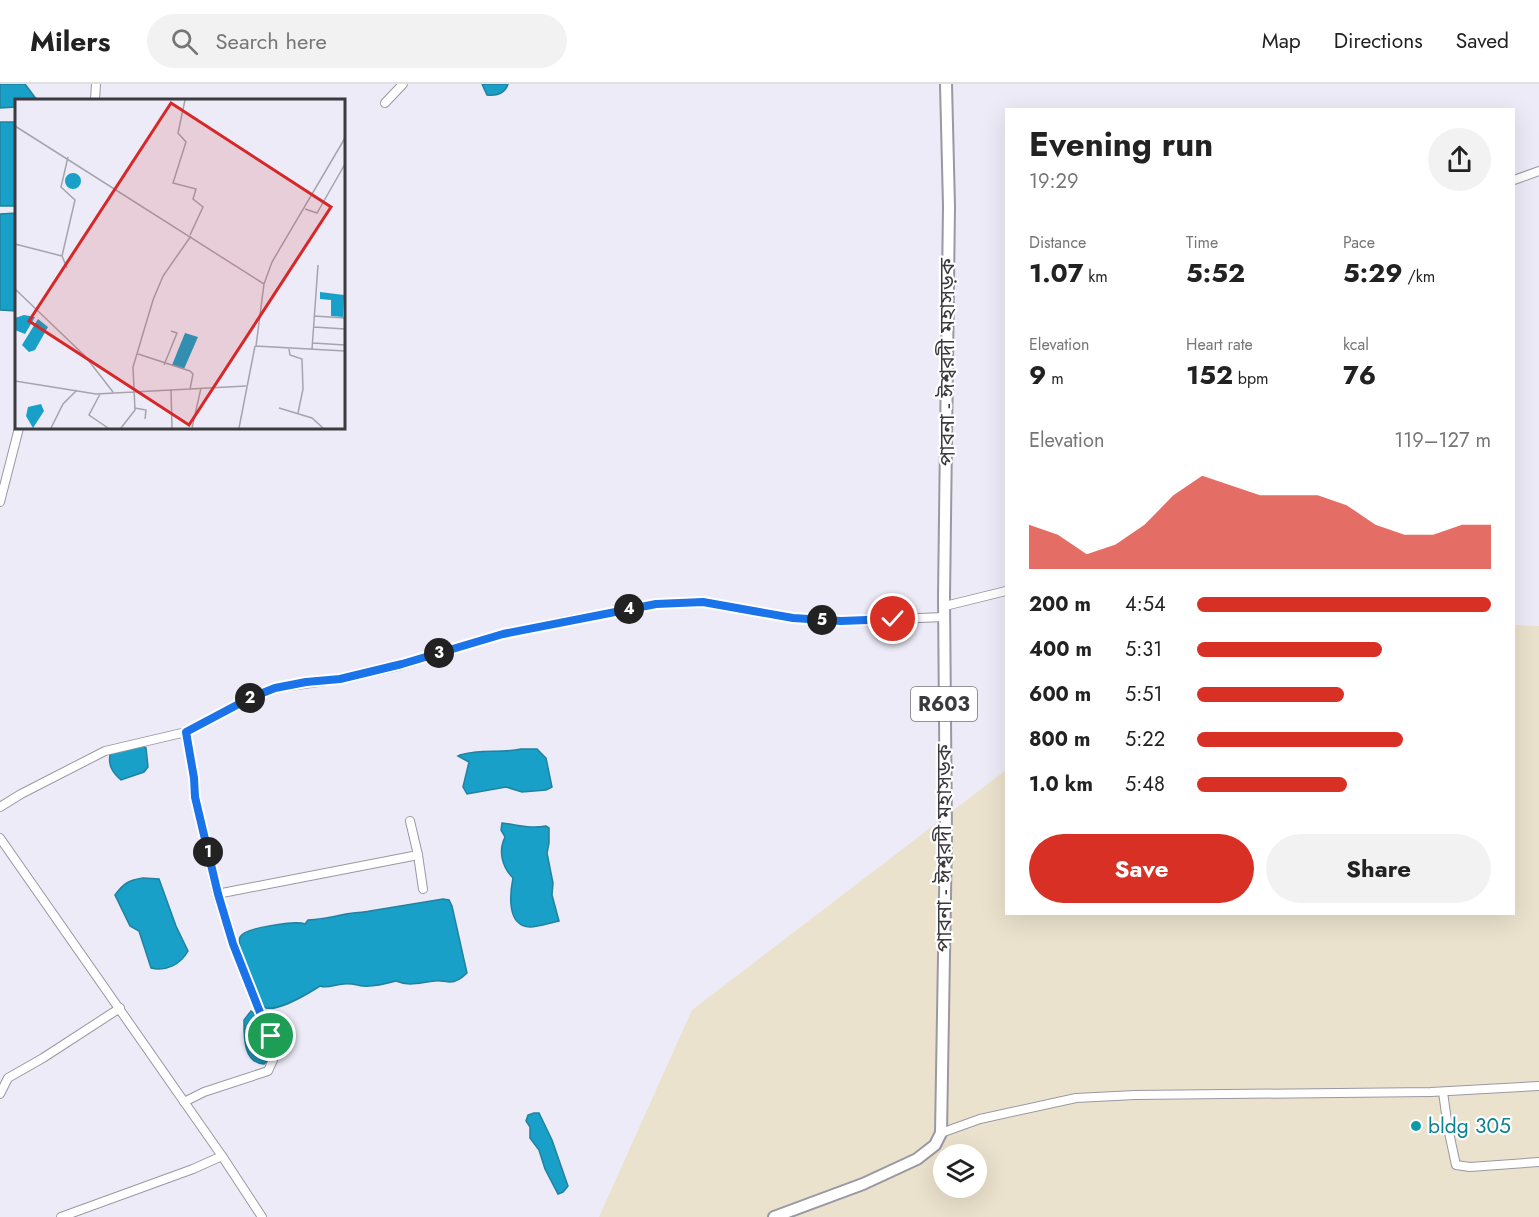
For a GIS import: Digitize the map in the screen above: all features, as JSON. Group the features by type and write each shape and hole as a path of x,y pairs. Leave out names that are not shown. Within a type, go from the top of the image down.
{"main road":[{"name":"পাবনা - ঈশ্বরদী মহাসড়ক","path":"941,1133 946,840 944,740 948,609 949,206 946,84"},
{"path":"774,1217 863,1184 917,1159 935,1145 941,1133"}],"street":[{"path":"95,99 96,84"},
{"path":"385,103 403,84"},
{"path":"1515,180 1539,171"},
{"path":"0,502 19,429"},
{"path":"0,807 105,751 186,732 250,698 275,688 340,679 402,664 503,634 656,604 703,602 793,618 841,621 948,609 1005,591"},
{"path":"184,1102 204,1092 268,1071 274,1054 271,1036 233,944 218,894 195,797 186,732"},
{"path":"410,821 423,889"},
{"path":"0,838 120,1008 262,1217"},
{"path":"218,894 418,855"},
{"path":"0,1094 8,1078 120,1008"},
{"path":"941,1133 999,1114 1076,1098 1443,1092 1539,1086"},
{"path":"1443,1092 1456,1165 1470,1167 1539,1162"},
{"path":"60,1217 193,1169 222,1156"}],"shaded area":[{"path":"1515,625 1539,626 1539,1217 599,1217 692,1010 1005,771 1005,915 1515,915"}],"water":[{"path":"0,84 25,84 36,99 15,99 15,107 0,108"},
{"path":"482,84 508,84 503,92 497,95 487,95"},
{"path":"0,122 15,122 15,206 0,206"},
{"path":"15,213 15,311 0,310 0,214"},
{"path":"143,746 146,748 148,767 144,772 121,780 112,769 110,755 114,752"},
{"path":"537,749 546,758 552,787 546,790 522,792 506,787 467,794 463,787 469,762 458,756 476,752"},
{"path":"502,823 549,828 547,853 553,883 552,895 559,921 530,927 522,925 513,915 511,892 513,878 502,859 505,837 501,830"},
{"path":"143,878 159,879 188,951 177,963 167,968 151,968 139,931 130,926 115,895 127,883"},
{"path":"443,899 449,900 452,906 467,973 452,982 411,984 396,981 371,986 341,984 320,986 294,1001 278,1007 266,1008 257,997 247,976 240,937 251,931 292,923 305,924 308,920"},
{"path":"251,1011 261,1024 268,1041 268,1060 264,1064 252,1059 246,1048 244,1020"},
{"path":"539,1113 552,1140 568,1186 558,1194 545,1169 539,1150 530,1138 530,1127 526,1121 528,1115"}],"place":[{"name":"bldg 305","path":"1416,1126"}],"route":[{"path":"271,1036 233,944 218,894 195,797 186,732 250,698 275,688 340,679 402,664 503,634 656,604 703,602 793,618 841,621 893,619"}]}
